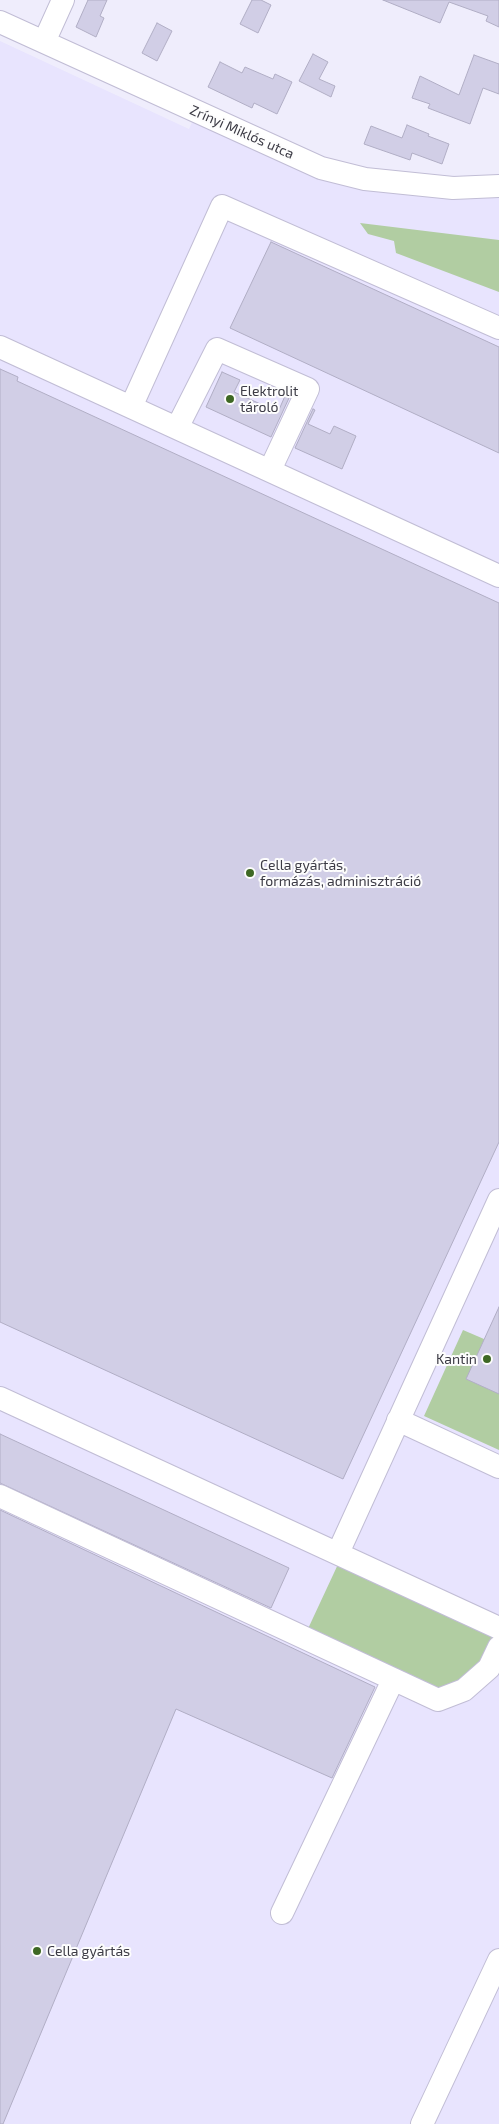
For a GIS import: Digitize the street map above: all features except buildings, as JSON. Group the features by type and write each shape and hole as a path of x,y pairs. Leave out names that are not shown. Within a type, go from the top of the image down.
{"street":[{"path":"44,42 63,0"},
{"name":"Zrínyi Miklós utca","path":"0,22 321,168 365,179 443,187 499,186"},
{"path":"131,407 222,206 499,328"},
{"path":"0,346 499,576"},
{"path":"177,428 217,349 308,389 270,470"},
{"path":"338,1553 499,1200"},
{"path":"0,1398 499,1628"},
{"path":"398,1420 499,1468"},
{"path":"0,1496 438,1700 464,1690 489,1668 499,1647"},
{"path":"282,1913 393,1680"},
{"path":"422,2124 499,1960"}],"shaded area":[{"path":"0,41 189,129 199,107 347,170 499,192 499,2124 0,2124"}],"green space":[{"path":"360,223 499,240 499,292 396,253 394,241 368,234"},
{"path":"463,1330 484,1339 499,1394 499,1450 424,1416"},
{"path":"340,1560 499,1633 486,1666 438,1695 306,1633"}],"place":[{"name":"Elektrolit tároló","path":"230,399"},
{"name":"Cella gyártás, formázás, adminisztráció","path":"250,873"},
{"name":"Kantin","path":"487,1359"},
{"name":"Cella gyártás","path":"37,1951"}]}
